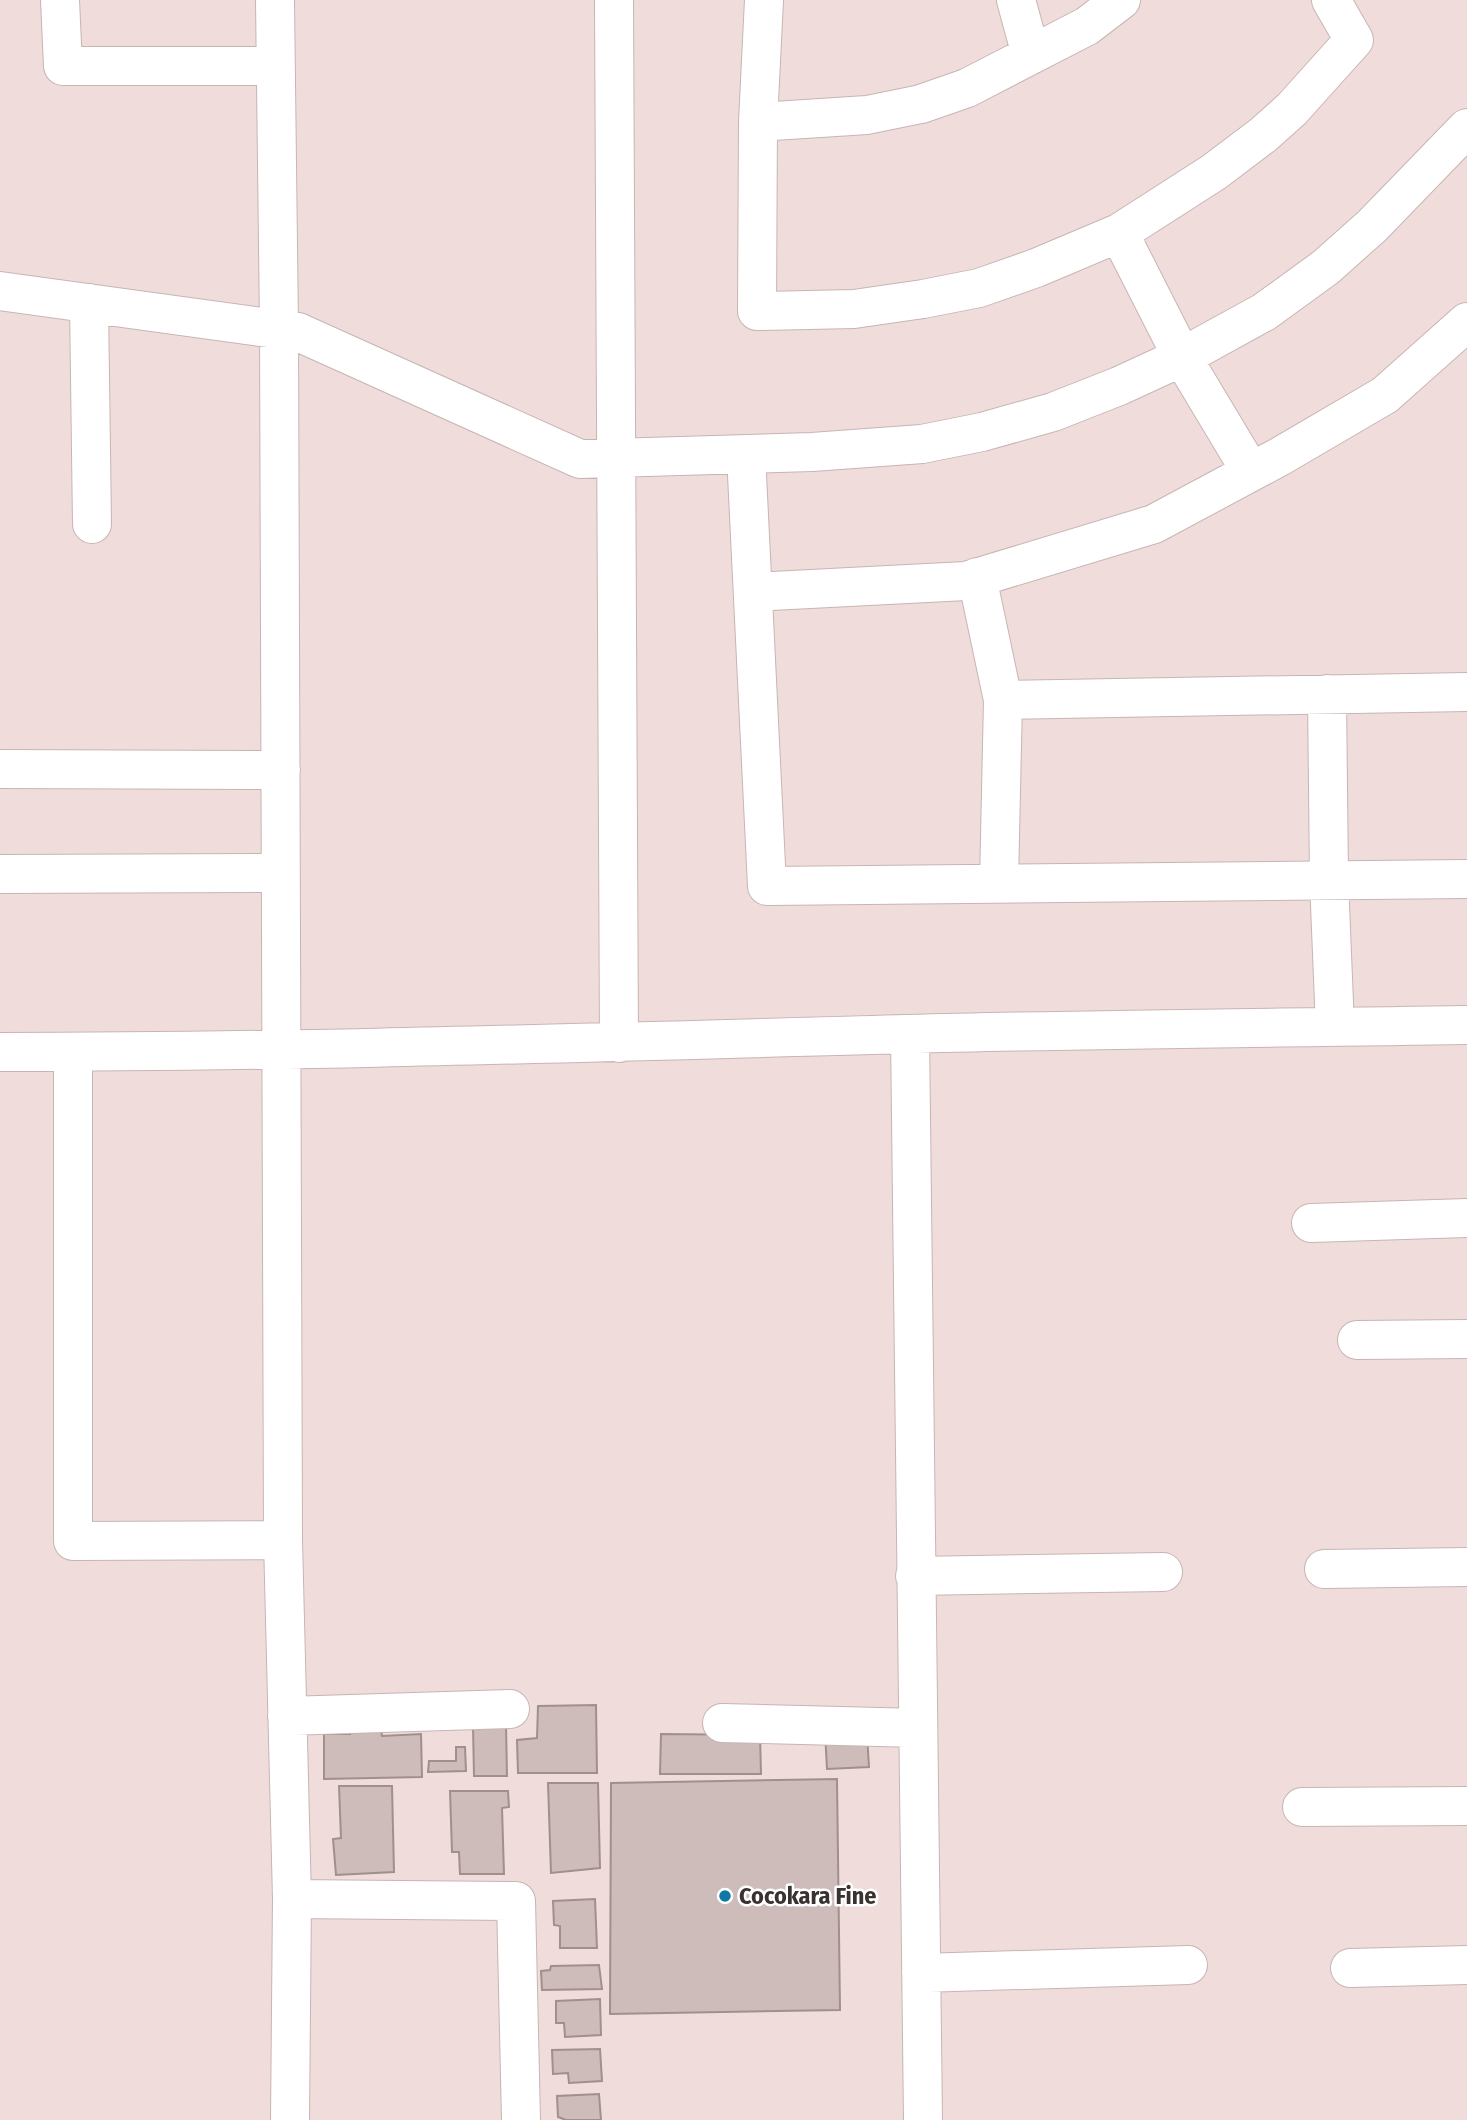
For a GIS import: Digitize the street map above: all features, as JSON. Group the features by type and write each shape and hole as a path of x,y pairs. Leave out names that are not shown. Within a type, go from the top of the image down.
{"street":[{"path":"60,0 62,66 275,66"},
{"path":"275,0 279,327 283,1540 292,1899 290,2120"},
{"path":"614,0 619,1043"},
{"path":"764,0 758,122 757,311 854,309 978,288 1036,268 1119,233 1214,172 1263,135 1292,108 1354,40 1331,0"},
{"path":"1016,0 1031,55"},
{"path":"758,122 867,115 921,104 967,88 1087,26 1121,0"},
{"path":"0,291 279,327 299,332 580,459 746,454 922,444 982,432 1053,412 1182,357 1264,312 1326,267 1420,178 1467,128"},
{"path":"1119,233 1182,357 1251,472"},
{"path":"89,303 92,524"},
{"path":"753,592 966,581 1154,524 1385,395 1467,322"},
{"path":"746,454 767,886 1467,879"},
{"path":"977,577 1003,700 999,883"},
{"path":"1003,700 1467,692"},
{"path":"1327,694 1329,880 1335,1027"},
{"path":"0,769 281,770"},
{"path":"0,874 280,873"},
{"path":"0,1052 282,1050 910,1034 1467,1025"},
{"path":"910,1034 923,2120"},
{"path":"73,1052 73,1541 283,1540"},
{"path":"1311,1223 1467,1218"},
{"path":"1357,1340 1467,1339"},
{"path":"1324,1569 1467,1567"},
{"path":"915,1576 1163,1572"},
{"path":"287,1716 510,1709"},
{"path":"722,1723 918,1728"},
{"path":"1302,1807 1467,1806"},
{"path":"292,1899 516,1902 521,2120"},
{"path":"921,1973 1188,1965"},
{"path":"1350,1968 1467,1965"}],"building":[{"path":"596,1705 597,1773 518,1773 517,1740 537,1738 538,1706"},
{"path":"506,1725 507,1776 474,1776 473,1726"},
{"path":"350,1729 381,1729 382,1736 421,1734 422,1777 324,1779 324,1734 350,1734"},
{"path":"825,1732 867,1734 869,1767 827,1769"},
{"path":"661,1734 760,1735 761,1774 660,1774"},
{"path":"456,1747 465,1747 466,1771 428,1772 429,1761 456,1761"},
{"name":"Cocokara Fine","path":"837,1779 840,2010 610,2014 611,1783"},
{"path":"548,1783 598,1783 600,1868 551,1873"},
{"path":"339,1786 392,1786 394,1872 336,1875 333,1839 341,1838"},
{"path":"450,1791 508,1791 509,1807 502,1808 504,1874 460,1874 459,1852 452,1852"},
{"path":"595,1899 597,1948 560,1948 560,1926 554,1925 553,1901"},
{"path":"599,1965 602,1989 542,1990 541,1971 550,1970 551,1966"},
{"path":"600,1999 601,2035 565,2037 564,2023 556,2023 556,2001"},
{"path":"600,2049 602,2081 569,2083 568,2073 553,2074 552,2050"},
{"path":"599,2094 601,2120 566,2120 558,2117 557,2096"}],"place":[{"name":"Cocokara Fine","path":"725,1896"}]}
